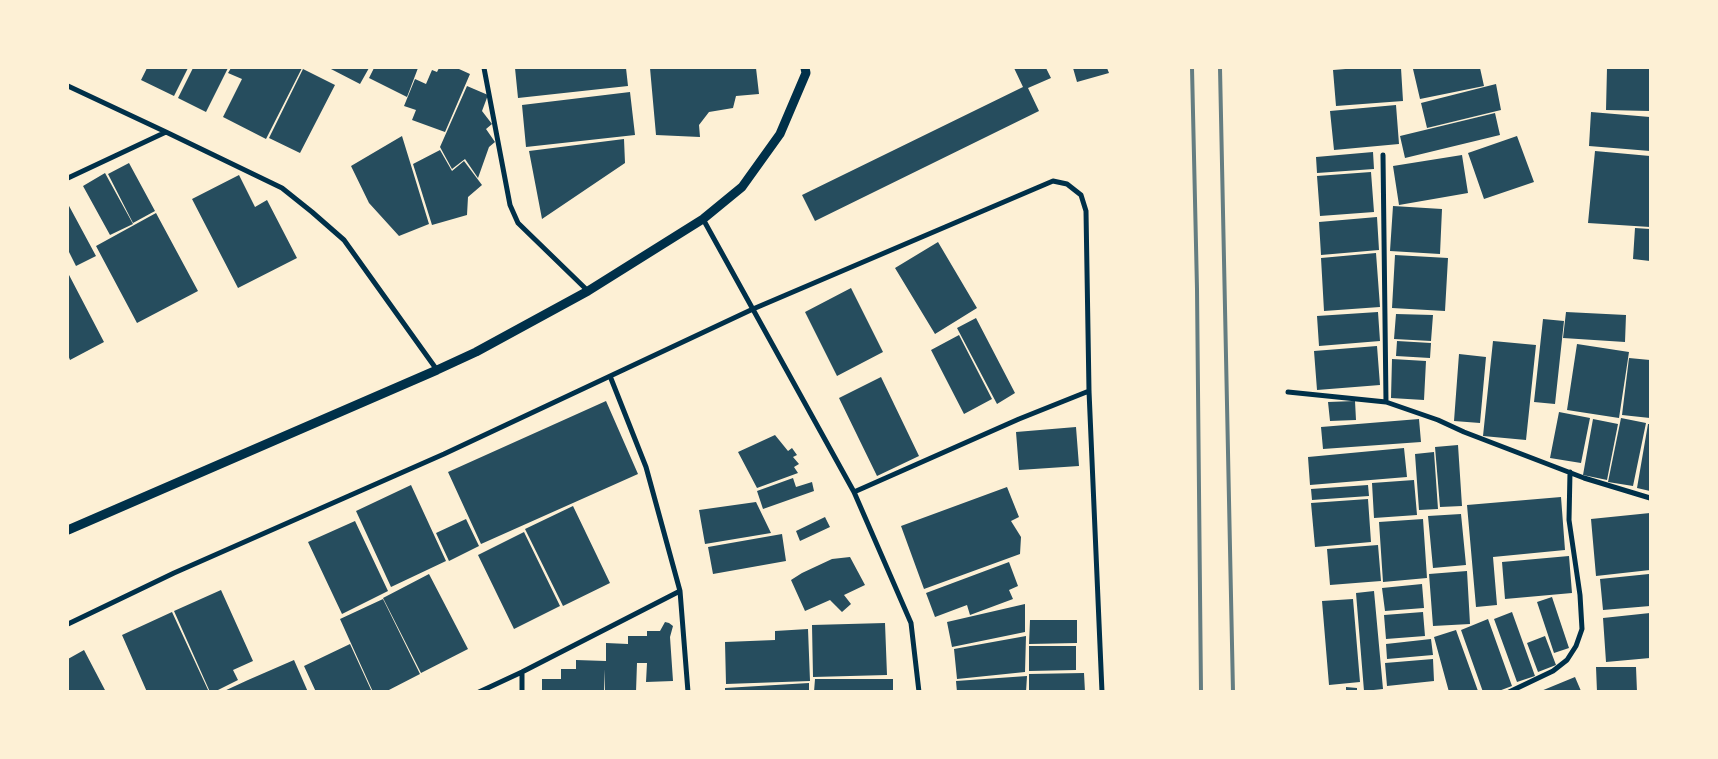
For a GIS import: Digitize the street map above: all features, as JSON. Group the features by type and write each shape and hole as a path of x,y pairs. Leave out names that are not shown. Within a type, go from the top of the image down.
{"street":[{"path":"484,68 510,205 518,223 588,291"},
{"path":"68,530 476,352 588,291 703,219 742,187 780,134 806,73 805,68"},
{"path":"68,86 282,188 344,240 437,370"},
{"path":"68,178 166,132"},
{"path":"1383,155 1386,402"},
{"path":"68,624 174,573 444,454 753,309 1053,181 1068,184 1081,195 1086,211 1089,391 1102,692"},
{"path":"703,219 854,492 911,623 919,692"},
{"path":"610,376 646,467 680,591 688,692"},
{"path":"854,492 1019,419 1089,391"},
{"path":"1288,392 1386,402 1438,420 1464,432 1570,472 1650,498"},
{"path":"1509,692 1553,671 1567,660 1576,646 1582,629 1580,595 1569,520 1570,472"},
{"path":"478,692 522,672 680,591"},
{"path":"522,672 522,692"}],"building":[{"path":"147,68 188,68 174,96 141,80"},
{"path":"193,68 228,68 206,112 178,98"},
{"path":"231,68 302,68 266,139 223,117 242,79 228,73"},
{"path":"329,68 369,68 360,84"},
{"path":"374,68 418,68 407,97 369,78"},
{"path":"439,68 460,68 470,74 445,132 412,120 416,110 404,106 415,79 426,84 432,70 437,72"},
{"path":"515,68 626,68 628,86 518,98"},
{"path":"650,68 756,68 759,94 736,96 733,108 709,112 699,125 700,137 656,135"},
{"path":"1014,68 1046,68 1051,78 1028,88 1039,111 815,221 802,195 1023,87"},
{"path":"1073,68 1107,68 1109,73 1077,82"},
{"path":"1401,68 1403,101 1336,106 1333,70"},
{"path":"1480,68 1484,86 1420,99 1413,69"},
{"path":"1607,68 1650,68 1650,111 1606,110"},
{"path":"303,69 335,85 300,153 269,138"},
{"path":"1496,84 1501,110 1427,128 1421,103"},
{"path":"467,86 488,95 482,111 492,124 486,129 495,142 489,147 478,178 465,159 452,169 440,147"},
{"path":"630,92 635,135 526,147 522,105"},
{"path":"1396,105 1399,144 1334,150 1330,111"},
{"path":"1591,112 1650,117 1650,151 1589,146"},
{"path":"1495,113 1500,135 1405,158 1400,136"},
{"path":"402,136 429,224 399,236 369,203 351,166"},
{"path":"1517,136 1534,182 1484,199 1468,153"},
{"path":"624,139 625,163 542,219 529,151"},
{"path":"440,150 452,171 464,161 482,185 468,197 467,215 432,225 413,164"},
{"path":"1595,151 1650,156 1650,227 1588,223"},
{"path":"1373,152 1374,169 1317,173 1316,157"},
{"path":"1462,155 1468,193 1399,205 1393,166"},
{"path":"129,163 155,211 133,223 108,174"},
{"path":"1371,172 1374,212 1320,216 1317,176"},
{"path":"105,173 133,224 110,235 83,186"},
{"path":"239,175 255,207 267,200 297,258 238,288 192,199"},
{"path":"68,204 96,256 76,266 68,250"},
{"path":"1393,206 1442,209 1440,254 1390,251"},
{"path":"156,213 198,291 137,323 96,246"},
{"path":"1377,217 1379,250 1321,255 1319,222"},
{"path":"1635,228 1650,229 1650,261 1633,259"},
{"path":"938,242 977,308 935,334 895,268"},
{"path":"1376,253 1380,307 1324,311 1321,258"},
{"path":"1395,255 1448,258 1445,311 1392,308"},
{"path":"68,273 104,342 70,360 68,355"},
{"path":"851,288 883,352 837,376 805,312"},
{"path":"1378,312 1380,341 1319,346 1317,316"},
{"path":"1566,312 1626,315 1625,342 1563,338"},
{"path":"1396,314 1433,315 1431,341 1394,339"},
{"path":"976,318 1015,393 997,404 957,328"},
{"path":"1543,319 1564,321 1555,404 1534,402"},
{"path":"959,335 992,399 964,414 931,350"},
{"path":"1397,341 1431,343 1430,358 1396,356"},
{"path":"1493,341 1536,345 1526,440 1483,436"},
{"path":"1577,344 1629,352 1619,418 1567,410"},
{"path":"1377,346 1380,385 1317,390 1314,351"},
{"path":"1459,354 1486,357 1480,423 1454,421"},
{"path":"1629,358 1650,360 1650,418 1622,415"},
{"path":"1392,359 1426,361 1424,400 1391,398"},
{"path":"881,377 919,456 877,476 839,398"},
{"path":"606,401 638,474 481,544 448,472"},
{"path":"1355,401 1356,420 1330,421 1328,402"},
{"path":"1559,412 1590,418 1581,463 1550,458"},
{"path":"1621,418 1646,423 1633,486 1608,482"},
{"path":"1419,419 1421,442 1323,449 1321,427"},
{"path":"1593,419 1618,424 1607,480 1583,475"},
{"path":"1648,424 1650,424 1650,491 1637,488"},
{"path":"1076,427 1079,466 1019,470 1016,432"},
{"path":"775,435 788,451 792,448 797,455 793,457 799,464 794,467 798,473 757,488 738,452"},
{"path":"1458,445 1462,506 1440,507 1435,447"},
{"path":"1404,448 1407,477 1310,485 1308,457"},
{"path":"1434,452 1438,509 1419,510 1415,454"},
{"path":"793,478 796,487 812,482 814,491 763,509 757,491"},
{"path":"1414,480 1417,515 1374,518 1372,483"},
{"path":"411,485 446,561 391,587 356,511"},
{"path":"1368,485 1369,496 1312,500 1311,489"},
{"path":"1007,487 1019,517 1011,521 1021,537 1020,554 924,589 901,526"},
{"path":"1561,497 1565,550 1493,557 1497,605 1476,607 1467,505"},
{"path":"1368,499 1371,542 1315,547 1311,503"},
{"path":"756,502 771,533 705,544 699,510"},
{"path":"573,506 610,583 563,606 525,529"},
{"path":"1650,513 1650,570 1596,576 1591,519"},
{"path":"1461,514 1466,565 1433,568 1428,516"},
{"path":"825,517 830,527 800,541 796,531"},
{"path":"466,519 479,546 449,561 436,533"},
{"path":"1423,519 1427,578 1383,582 1379,522"},
{"path":"355,521 388,591 342,614 308,542"},
{"path":"524,532 560,606 514,629 478,555"},
{"path":"782,534 786,561 713,574 708,547"},
{"path":"1378,545 1381,581 1330,585 1327,549"},
{"path":"1569,556 1572,593 1505,599 1502,562"},
{"path":"850,557 865,585 844,595 851,604 842,612 830,600 805,611 791,580 832,559"},
{"path":"1009,562 1018,586 1009,590 1013,599 970,615 967,605 935,617 926,593"},
{"path":"1467,571 1470,624 1433,626 1429,574"},
{"path":"429,574 468,649 421,673 383,598"},
{"path":"1649,574 1650,606 1603,610 1600,579"},
{"path":"1422,584 1424,608 1385,611 1382,588"},
{"path":"221,590 253,661 233,670 238,680 214,692 210,692 174,611"},
{"path":"1374,591 1383,689 1364,691 1356,593"},
{"path":"1552,597 1569,648 1554,653 1537,602"},
{"path":"383,599 420,674 385,692 373,692 340,619"},
{"path":"1353,599 1360,682 1329,685 1322,601"},
{"path":"1025,604 1025,632 952,647 947,622"},
{"path":"172,612 209,692 147,692 122,635"},
{"path":"1423,612 1425,636 1386,639 1384,615"},
{"path":"1512,612 1535,676 1517,682 1494,619"},
{"path":"1650,613 1650,658 1606,662 1603,618"},
{"path":"1488,619 1512,686 1496,692 1483,692 1461,630"},
{"path":"1030,620 1077,620 1077,643 1029,644"},
{"path":"665,622 673,626 670,637 673,681 646,682 647,663 637,663 636,692 605,692 605,669 604,692 542,690 542,679 561,679 561,669 576,669 576,660 606,661 606,643 628,644 628,636 647,636 647,631 660,631"},
{"path":"885,623 887,675 813,677 812,625"},
{"path":"808,629 810,681 726,684 725,642 775,640 775,631"},
{"path":"1456,630 1478,691 1476,692 1449,692 1434,637"},
{"path":"1026,636 1025,672 957,679 954,649"},
{"path":"1545,636 1556,665 1538,672 1527,643"},
{"path":"1431,639 1433,655 1387,659 1386,644"},
{"path":"350,644 372,692 316,692 304,666"},
{"path":"1029,646 1076,646 1076,670 1029,671"},
{"path":"84,650 106,692 68,692 68,659"},
{"path":"1433,659 1434,681 1387,686 1385,663"},
{"path":"294,660 308,692 222,692 248,680"},
{"path":"1596,667 1636,667 1637,692 1597,692"},
{"path":"1084,673 1085,692 1029,692 1029,674"},
{"path":"1027,676 1026,692 957,692 956,681"},
{"path":"1575,677 1581,691 1541,691"},
{"path":"815,679 893,679 893,692 814,692"},
{"path":"809,683 809,692 725,692 725,688"},
{"path":"1346,687 1357,688 1357,692 1346,692"}],"railway":[{"path":"1192,68 1197,289 1201,692"},
{"path":"1220,68 1233,692"}]}
